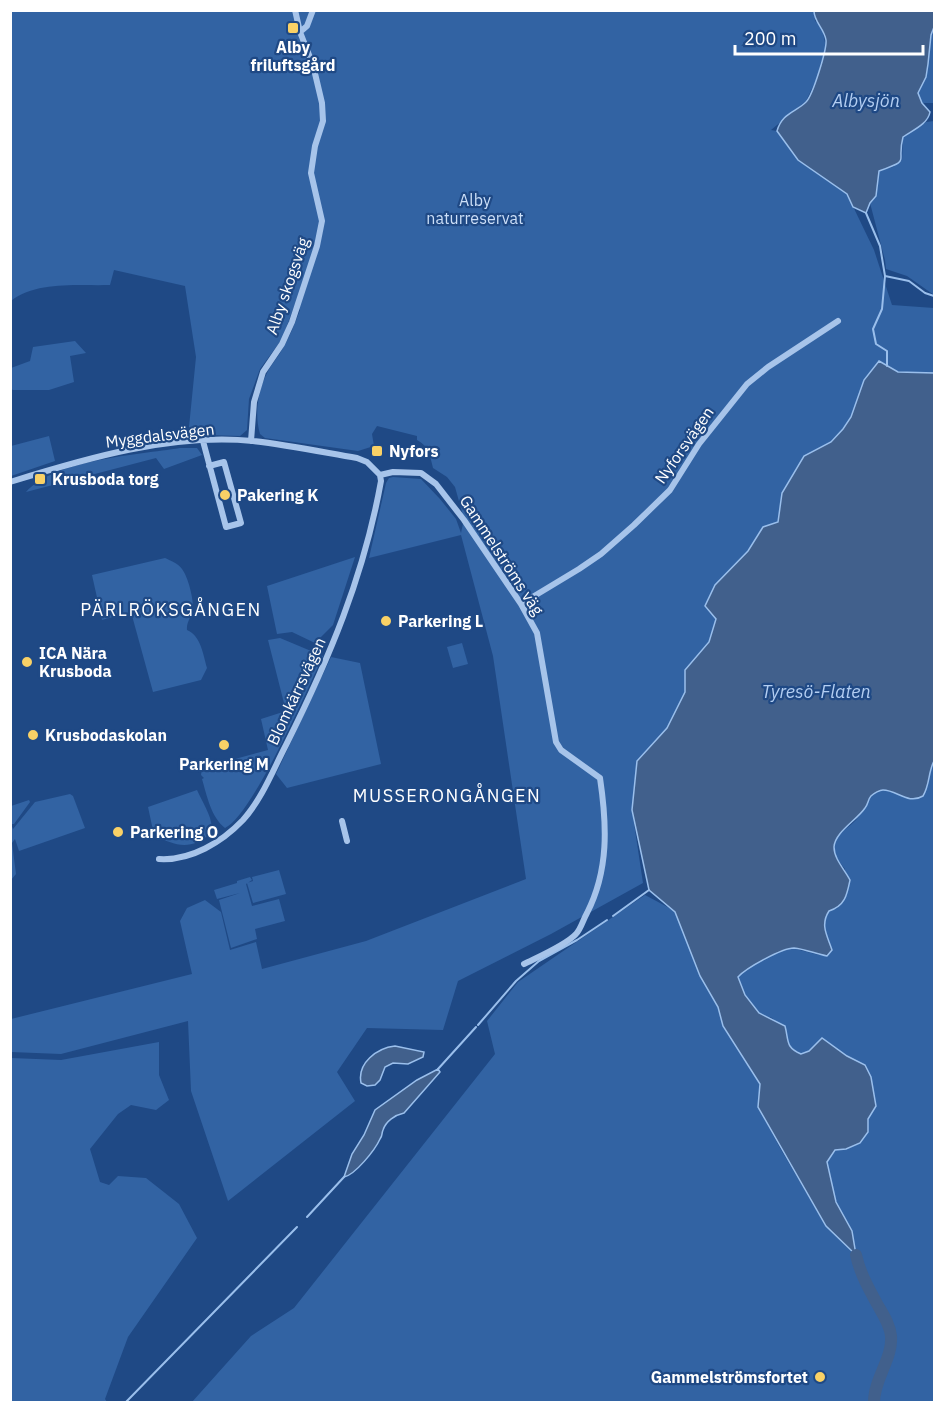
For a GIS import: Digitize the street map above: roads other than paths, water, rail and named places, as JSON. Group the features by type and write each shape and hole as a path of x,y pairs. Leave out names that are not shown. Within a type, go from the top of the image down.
{"street":[{"name":"Alby skogsväg","path":"251,441 254,402 263,372 282,344 292,322 317,246 322,221 311,173 315,147 323,121 322,103 313,65 300,32 295,10"},
{"path":"300,32 311,19 313,10"},
{"name":"Nyforsvägen","path":"521,604 601,554 634,525 670,490 699,444 747,384 768,367 838,321"},
{"path":"202,441 226,527 240,523 224,462 209,466"},
{"name":"Myggdalsvägen","path":"10,482 68,464 131,449 202,441 251,441 357,458 367,462 380,476"},
{"name":"Gammelströms väg","path":"380,476 393,472 420,473 442,491 521,604 537,633 556,742 561,750 600,778 606,844 596,895 576,934 524,964"},
{"name":"Blomkärrsvägen","path":"159,859 177,860 212,845 232,831 261,794 338,634 366,550 381,481 380,476"},
{"path":"342,821 347,841"}],"water":[{"name":"Albysjön","path":"814,11 934,11 934,27 926,77 918,93 922,103 930,112 929,116 920,126 903,137 901,160 879,171 876,196 866,213 853,207 847,194 798,160 777,131 782,120 809,98 819,72 826,40"},
{"name":"Tyresö-Flaten","path":"879,361 898,372 934,373 934,761 923,796 912,799 888,791 877,792 870,797 861,813 838,836 834,851 850,880 842,903 829,911 826,916 825,930 832,950 827,956 794,948 788,949 764,959 738,977 745,995 759,1013 785,1026 792,1049 801,1054 809,1051 822,1038 847,1056 865,1065 871,1077 876,1106 868,1119 868,1132 860,1143 846,1149 835,1150 827,1162 836,1202 852,1231 856,1255 826,1226 758,1107 760,1084 723,1026 718,1007 700,976 675,912 649,890 632,810 637,761 667,728 685,692 685,670 709,642 716,619 705,606 715,585 748,551 763,527 778,522 782,493 804,456 831,442 843,429 851,417 864,380"},
{"path":"395,1046 424,1052 423,1057 408,1064 393,1063 385,1067 380,1080 375,1085 367,1086 361,1083 365,1063 375,1053"},
{"path":"438,1069 440,1072 404,1113 394,1117 386,1124 377,1144 364,1161 354,1172 344,1177 352,1154 364,1135 375,1110 417,1080"}],"waterway":[{"path":"866,213 880,246 885,276 909,281 925,293 934,296"},
{"path":"885,276 882,309 873,329 876,344 887,351 887,366"},
{"path":"613,916 649,890"},
{"path":"478,1025 516,981 539,961 607,920"},
{"path":"438,1069 476,1027"},
{"path":"307,1217 344,1177"},
{"path":"126,1402 297,1227"},
{"path":"856,1255 862,1274 887,1323 891,1336 889,1352 877,1385 874,1402"}],"place":[{"name":"Alby friluftsgård","path":"293,28"},
{"name":"Nyfors","path":"377,451"},
{"name":"Krusboda torg","path":"40,479"},
{"name":"Pakering K","path":"225,495"},
{"name":"Parkering L","path":"386,621"},
{"name":"ICA Nära Krusboda","path":"27,662"},
{"name":"Krusbodaskolan","path":"33,735"},
{"name":"Parkering M","path":"224,745"},
{"name":"Parkering O","path":"118,832"},
{"name":"Gammelströmsfortet","path":"820,1377"}],"district":[{"name":"PÄRLRÖKSGÅNGEN","path":"171,609"},
{"name":"MUSSERONGÅNGEN","path":"447,795"}],"park label":[{"name":"Alby naturreservat","path":"475,209"}]}
